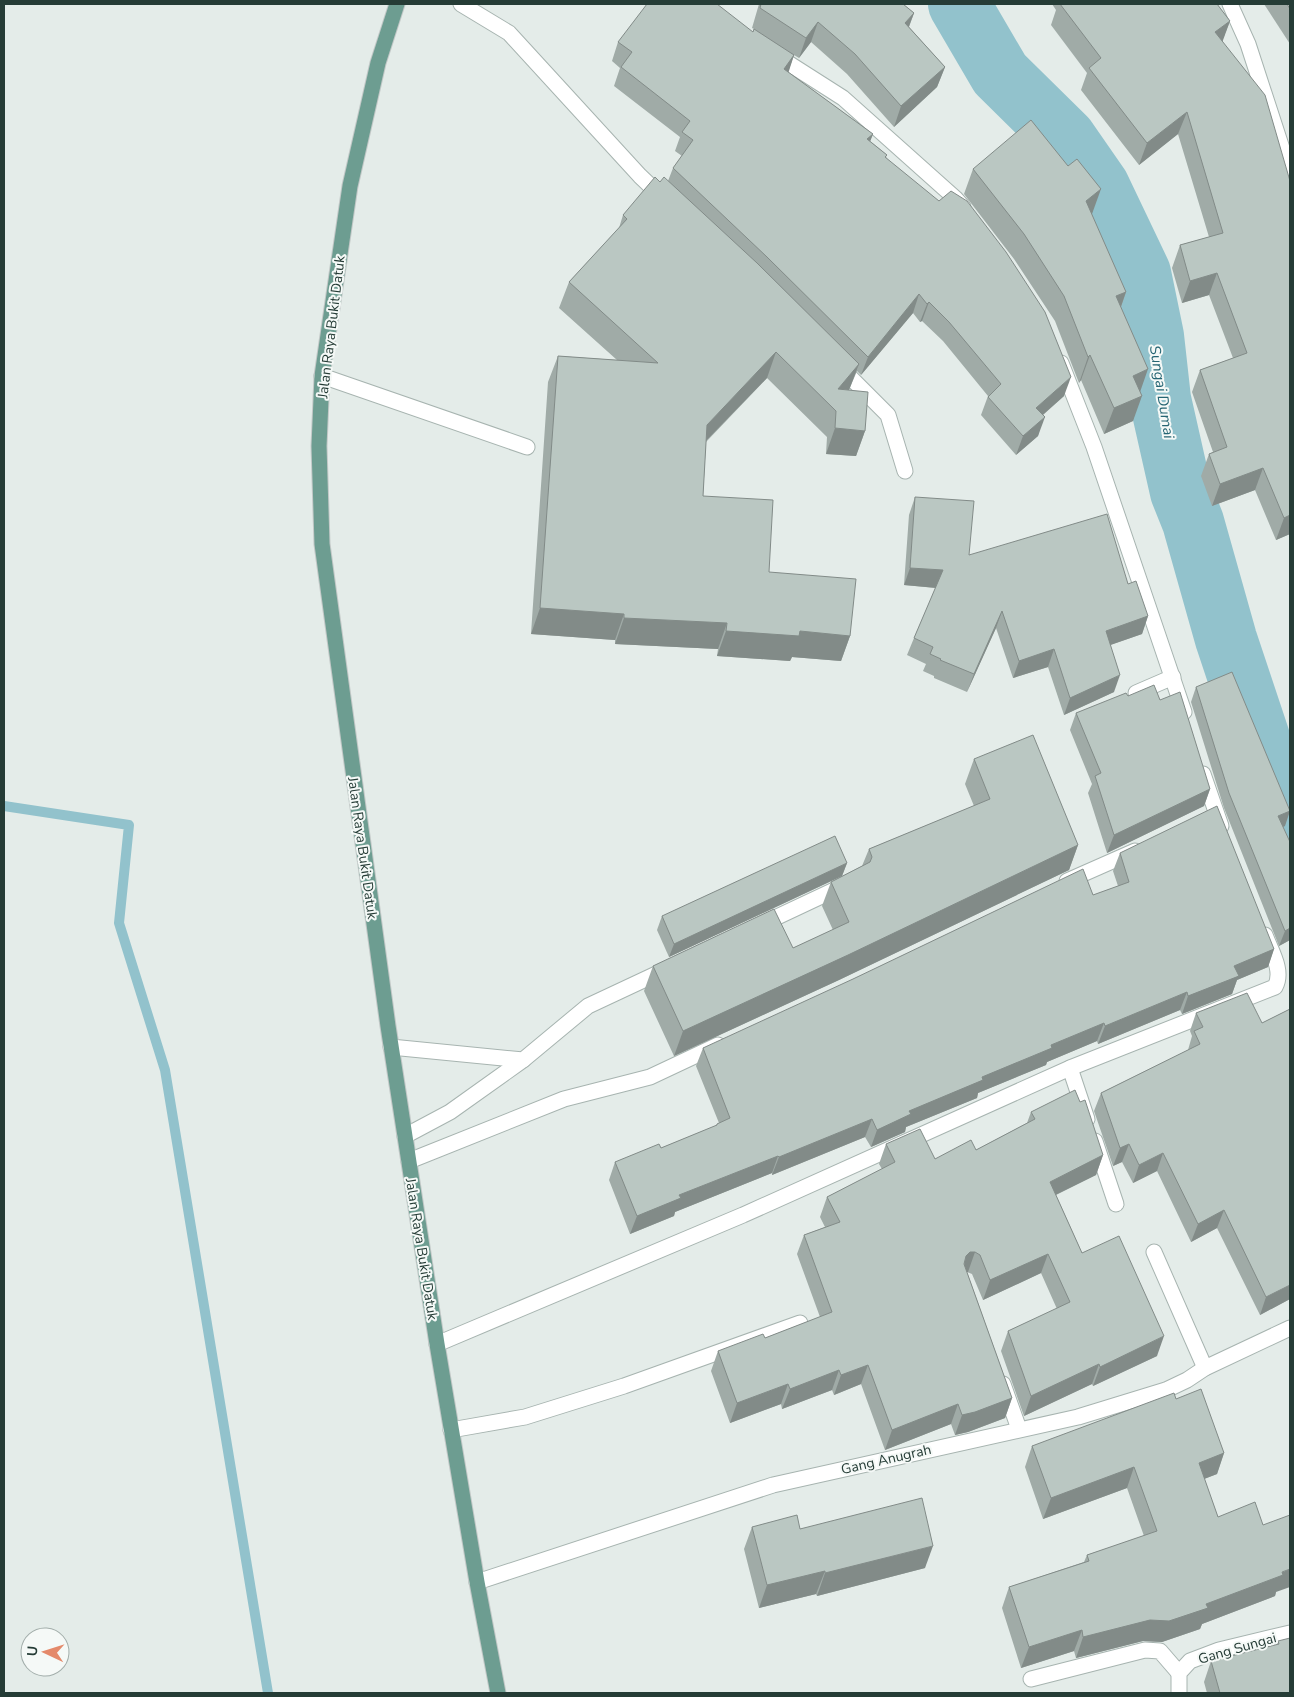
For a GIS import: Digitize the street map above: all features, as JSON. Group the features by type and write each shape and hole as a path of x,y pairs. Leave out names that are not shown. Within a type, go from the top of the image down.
{"main road":[{"name":"Jalan Raya Bukit Datuk","path":"397,4 378,63 350,186 322,376 319,446 322,544 391,1047 436,1344 498,1693"}],"street":[{"path":"461,4 509,33 640,176 675,209"},
{"path":"1230,4 1248,44 1290,173"},
{"path":"759,44 843,98 955,198 972,220"},
{"path":"1058,354 1094,447 1187,722"},
{"path":"832,359 888,415 905,471"},
{"path":"322,376 527,447"},
{"path":"1122,699 1173,677"},
{"path":"1198,758 1211,814 1226,839"},
{"path":"1052,888 1149,844"},
{"path":"747,931 854,881"},
{"path":"436,1344 743,1215 1070,1068 1217,1012 1275,987 1278,981 1278,968 1259,922"},
{"path":"405,1136 450,1112 523,1060 588,1006 676,964"},
{"path":"409,1161 564,1098 650,1077 729,1040"},
{"path":"391,1047 523,1060"},
{"path":"1070,1068 1116,1204"},
{"path":"1154,1252 1205,1368"},
{"path":"451,1430 525,1417 624,1386 800,1323"},
{"name":"Gang Anugrah","path":"477,1582 773,1485 1078,1418 1166,1390 1187,1380 1205,1368 1290,1328"},
{"path":"999,1374 1019,1430"},
{"name":"Gang Sungai","path":"1179,1674 1190,1661 1219,1650 1290,1633"},
{"path":"1030,1679 1145,1650 1160,1651 1179,1674 1179,1693"}],"building":[{"path":"647,4 717,4 753,32 754,29 794,55 784,69 873,134 867,139 887,155 885,157 939,201 951,191 967,201 1006,252 1045,312 1071,377 1036,408 1045,417 1023,436 988,397 1001,384 949,322 929,302 927,304 919,294 868,357 767,257 673,168 693,140 682,132 690,121 621,67 632,52 618,42"},
{"path":"761,4 903,4 914,13 905,23 945,67 901,106 855,54 818,22 806,38 760,8"},
{"path":"1060,4 1217,4 1230,21 1215,32 1265,95 1290,181 1290,515 1284,518 1263,468 1220,484 1209,454 1227,447 1200,370 1247,353 1217,273 1190,281 1180,245 1223,233 1187,112 1147,143 1089,68 1101,58"},
{"path":"1031,120 1068,166 1077,159 1101,189 1086,201 1126,292 1116,296 1148,369 1133,376 1142,396 1114,408 1090,355 1088,357 1064,296 1024,234 973,169"},
{"path":"655,177 660,182 664,177 757,263 859,364 838,389 868,392 865,431 835,428 836,411 776,352 707,425 703,496 773,500 769,572 856,579 850,636 800,631 799,636 726,631 727,623 624,618 624,614 540,608 558,356 658,363 569,282 627,219 623,215"},
{"path":"915,497 974,501 969,555 1107,514 1128,584 1136,581 1148,616 1106,631 1120,675 1070,698 1054,649 1019,661 1002,611 974,674 930,654 933,647 914,638 943,570 910,568"},
{"path":"1232,672 1290,811 1278,816 1290,842 1290,928 1285,931 1229,793 1196,687"},
{"path":"1154,685 1160,700 1180,692 1210,789 1114,835 1095,776 1101,773 1076,713 1126,693 1128,696"},
{"path":"1033,735 1078,845 848,955 683,1031 653,966 774,909 793,948 849,922 831,882 870,862 872,857 869,849 990,799 974,759"},
{"path":"1217,806 1274,949 1234,966 1239,976 1188,996 1187,992 1105,1026 1104,1023 1051,1045 1052,1048 982,1077 983,1080 909,1111 911,1114 877,1130 872,1119 679,1195 681,1198 637,1216 615,1162 659,1144 661,1148 730,1118 703,1048 1083,869 1093,895 1129,882 1120,853"},
{"path":"835,836 847,863 674,944 662,916"},
{"path":"1247,993 1262,1023 1290,1009 1290,1285 1266,1297 1224,1210 1198,1224 1163,1153 1139,1165 1129,1144 1120,1148 1101,1093 1200,1044 1194,1031 1203,1027 1196,1013"},
{"path":"1075,1090 1080,1102 1085,1100 1103,1155 1050,1182 1082,1253 1119,1236 1164,1336 1100,1367 1099,1364 1031,1396 1008,1331 1070,1302 1048,1254 990,1280 980,1255 970,1252 966,1256 964,1264 1012,1398 962,1415 958,1404 892,1430 868,1365 841,1375 839,1370 790,1389 788,1384 737,1403 718,1351 763,1334 765,1338 832,1312 804,1235 840,1222 827,1197 895,1162 886,1144 920,1129 935,1159 971,1140 976,1150 1035,1119 1031,1112"},
{"path":"1201,1389 1224,1453 1199,1463 1218,1517 1255,1502 1263,1525 1290,1515 1290,1569 1282,1572 1283,1575 1206,1604 1208,1608 1169,1621 1150,1620 1083,1637 1082,1630 1029,1647 1009,1587 1089,1561 1087,1555 1157,1531 1134,1467 1051,1498 1032,1446 1174,1393 1176,1399"},
{"path":"922,1498 933,1546 825,1573 825,1571 767,1585 752,1527 797,1515 800,1529"},
{"path":"1290,1638 1290,1693 1220,1693 1211,1661 1279,1644 1278,1641"}],"waterway":[{"name":"Sungai Dumai","path":"959,4 1000,74 1065,138 1099,187 1140,273 1153,336 1160,399 1181,492 1193,522 1226,639 1274,783 1290,820"},
{"path":"4,806 129,825 119,923 165,1070 268,1693"}]}
